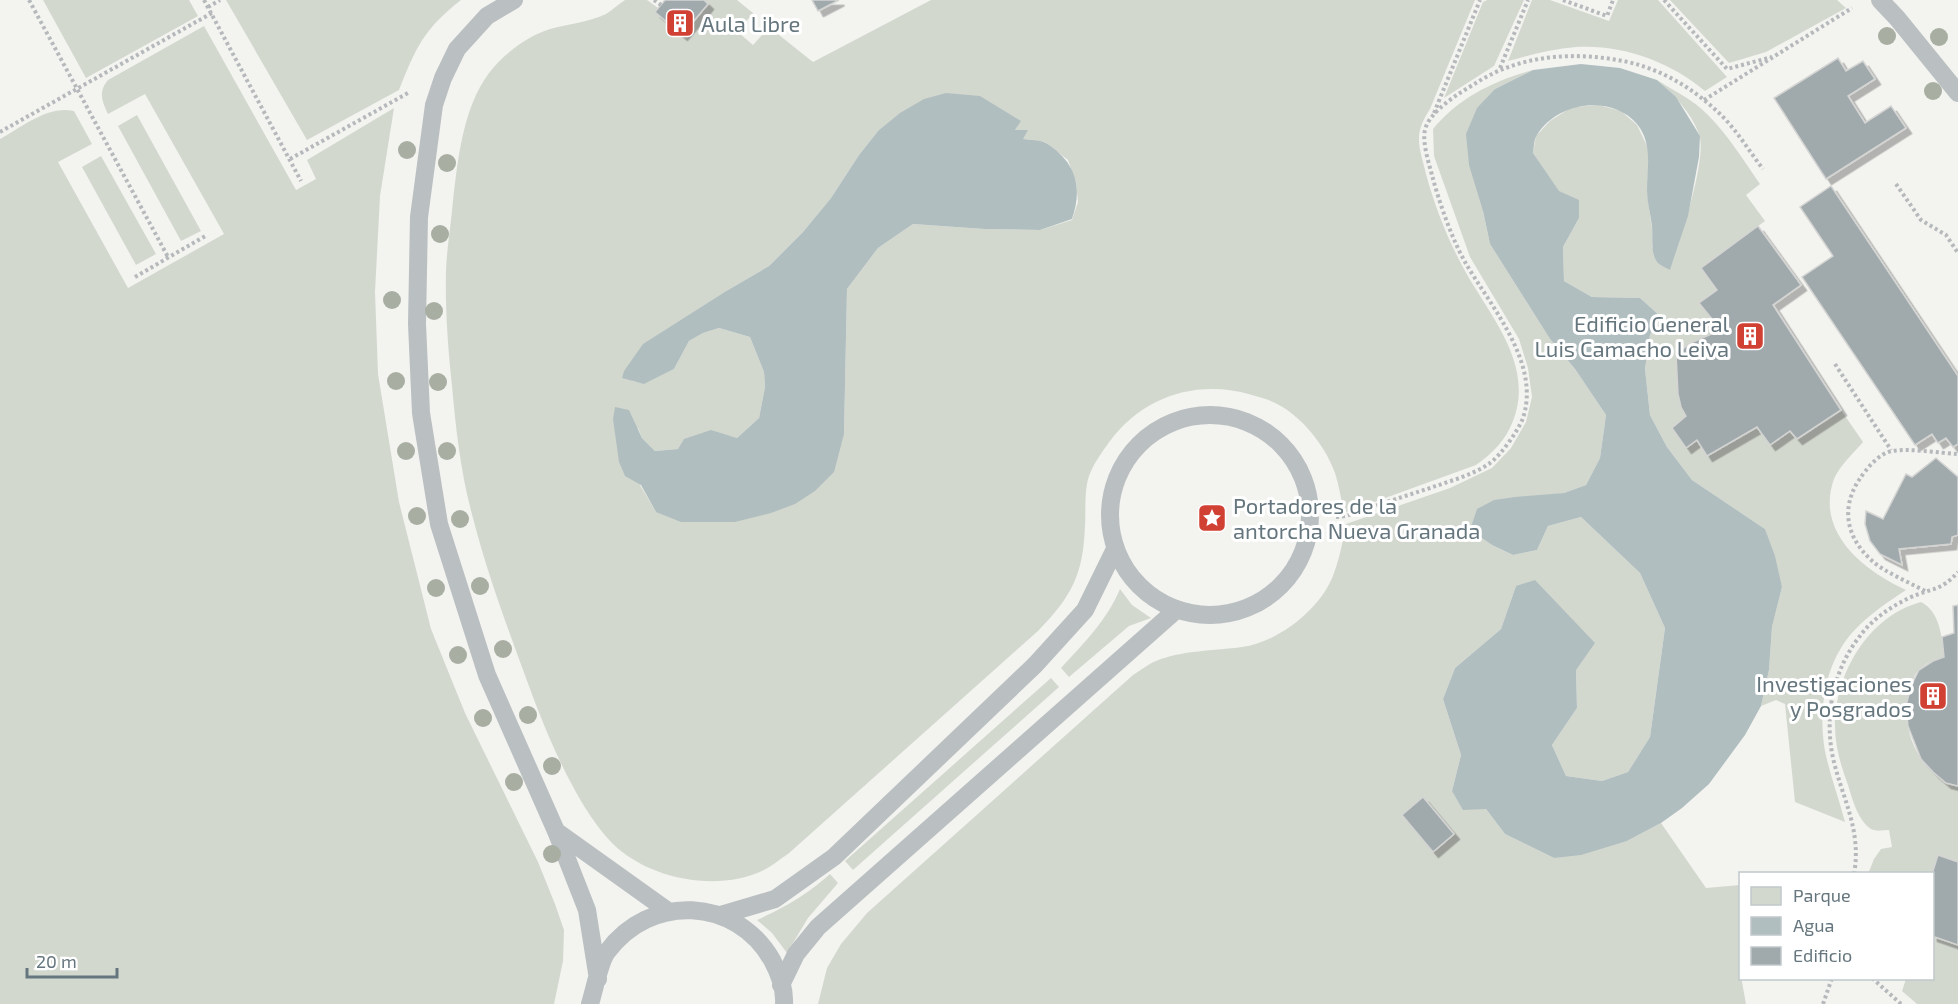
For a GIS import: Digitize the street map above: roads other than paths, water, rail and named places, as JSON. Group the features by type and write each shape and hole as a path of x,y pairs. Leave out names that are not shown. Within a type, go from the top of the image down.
{"lane":[{"path":"514,0 487,16 457,49 443,78 434,105 419,217 417,324 420,413 439,524 487,675 556,831 587,910 598,980"},
{"path":"1880,0 1958,93"},
{"path":"1222,415 1259,426 1288,450 1306,482 1312,520 1303,556 1281,588 1249,609 1213,617 1175,611 1145,594 1123,567 1114,551 1111,496 1125,462 1151,434 1185,417 1222,415"},
{"path":"721,915 775,899 834,857 1035,665 1085,610 1114,551"},
{"path":"781,985 796,954 818,927 1175,611"},
{"path":"556,831 668,911"},
{"path":"590,1004 606,953 633,926 668,911 695,909 721,915 745,928 765,947 778,970 784,1004"}],"water":[{"path":"1581,64 1620,68 1657,80 1676,97 1700,136 1699,157 1688,216 1670,270 1658,263 1654,255 1647,195 1647,148 1637,124 1613,108 1585,106 1557,115 1546,124 1536,137 1533,153 1559,191 1579,200 1579,218 1563,247 1564,281 1592,297 1640,298 1659,315 1650,335 1645,369 1650,415 1667,447 1692,480 1765,529 1775,556 1782,587 1772,627 1769,670 1761,706 1745,735 1709,784 1661,823 1627,841 1581,855 1554,858 1505,834 1486,809 1463,810 1452,791 1461,755 1443,699 1455,668 1501,629 1516,586 1535,580 1595,643 1576,670 1577,708 1552,745 1566,776 1602,781 1628,772 1650,737 1665,628 1640,573 1581,517 1548,526 1537,550 1513,555 1492,545 1470,530 1477,509 1494,500 1564,493 1586,485 1600,458 1606,415 1575,369 1550,339 1490,244 1469,165 1466,134 1477,108 1495,89 1533,70"},
{"path":"946,93 980,96 1021,121 1015,130 1028,130 1023,139 1046,143 1064,158 1077,186 1072,219 1040,230 913,224 878,248 847,289 844,434 834,472 815,491 795,504 735,522 681,522 656,512 641,485 625,476 619,462 613,419 615,407 629,410 642,438 655,451 678,449 684,439 711,430 737,438 759,418 765,387 764,372 750,337 719,328 689,341 674,369 644,384 622,378 624,371 643,344 769,266 803,232 831,198 878,131 900,113 924,99"}],"place":[{"name":"Aula Libre","path":"680,23"},
{"name":"Edificio General Luis Camacho Leiva","path":"1750,336"},
{"name":"Portadores de la antorcha Nueva Granada","path":"1212,518"},
{"name":"Investigaciones y Posgrados","path":"1933,696"}]}
